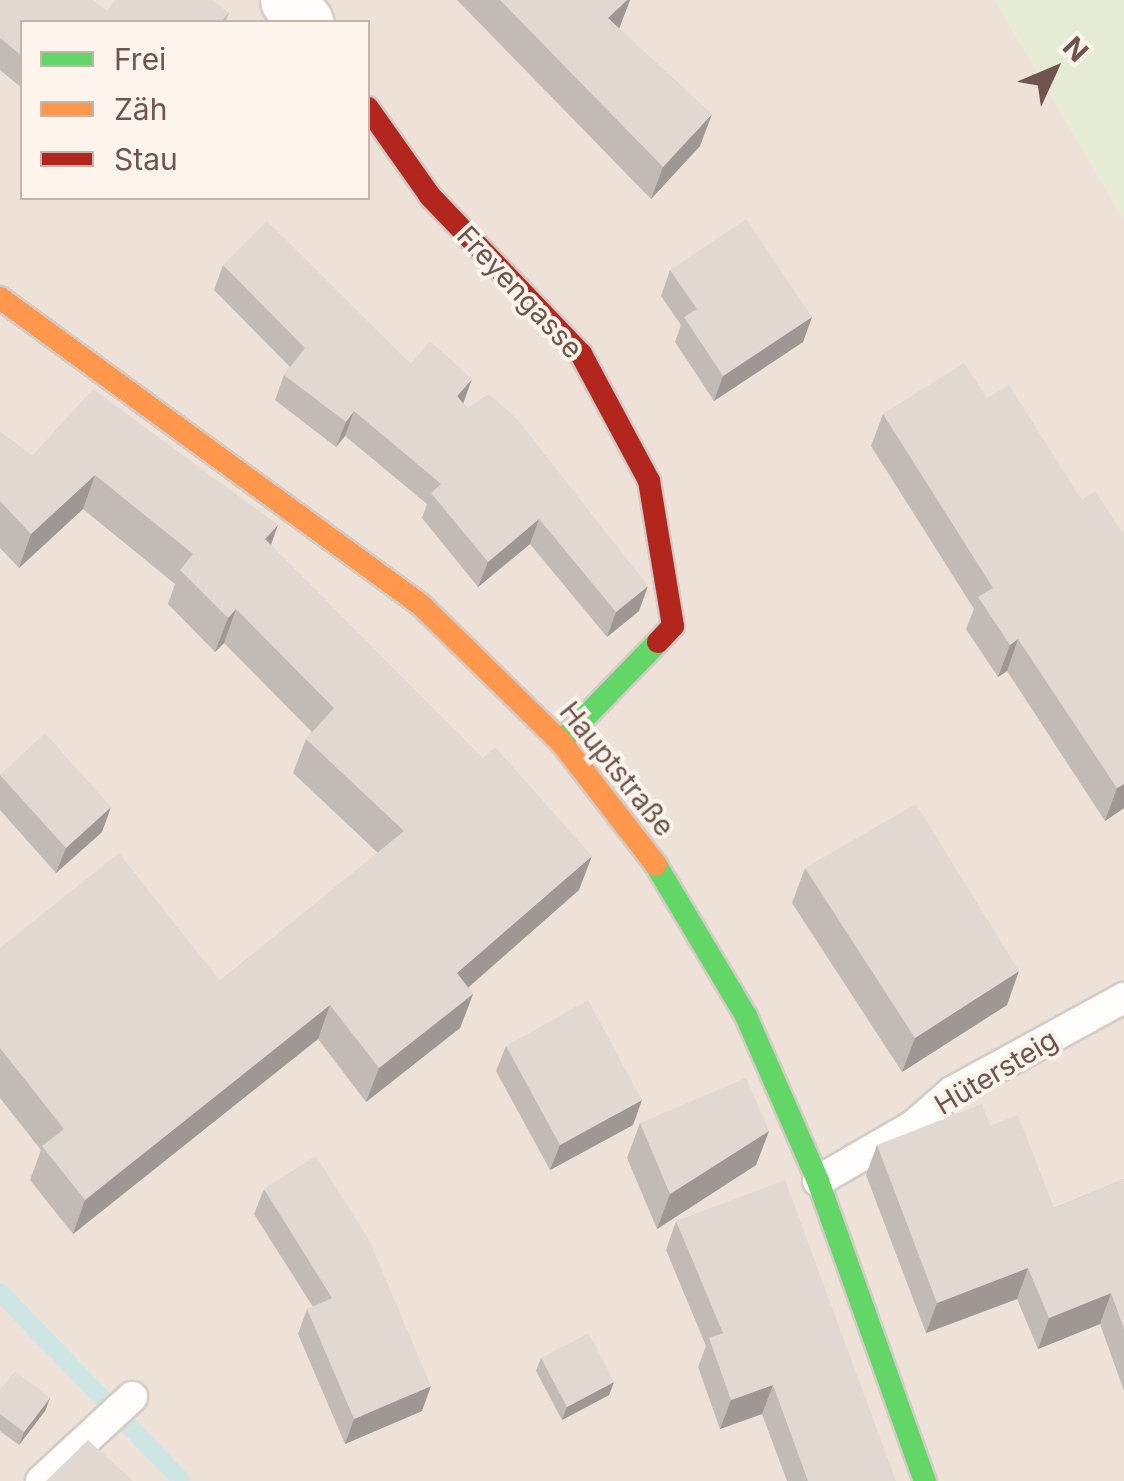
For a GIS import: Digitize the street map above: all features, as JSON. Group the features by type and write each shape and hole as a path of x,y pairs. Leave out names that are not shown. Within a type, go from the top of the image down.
{"main road":[{"name":"Freyengasse","path":"370,111 430,196 581,354 649,481 673,626 561,742"},
{"name":"Hauptstraße","path":"0,298 421,605 561,742 648,852 746,1016 818,1180 924,1481"}],"street":[{"path":"288,0 303,20"}],"lane":[{"name":"Hütersteig","path":"818,1180 913,1126 952,1092 1124,998"},
{"path":"41,1481 129,1400"}],"shaded area":[{"path":"0,0 995,0 1124,220 1124,1481 0,1481"}],"green space":[{"path":"995,0 1124,0 1124,220"}],"building":[{"path":"0,0 92,0 107,11 115,0 212,0 229,13 223,20 20,20 20,54 0,38"},
{"path":"500,0 627,0 608,18 712,114 663,167"},
{"path":"746,219 812,317 723,376 684,317 697,309 670,270"},
{"path":"267,221 411,364 430,341 472,379 457,396 467,408 489,394 518,420 648,586 616,612 539,519 488,562 431,493 441,484 354,411 346,422 284,375 305,348 223,265"},
{"path":"964,363 987,398 1009,385 1082,500 1095,491 1124,535 1124,784 1117,788 1018,639 1010,645 978,597 993,588 883,414"},
{"path":"93,389 278,525 265,539 483,758 495,747 592,856 457,973 473,994 379,1068 330,1005 85,1200 42,1146 64,1129 0,1048 0,948 119,853 220,981 404,831 306,739 334,708 236,609 228,618 180,570 193,554 95,475 31,534 0,501 0,432 32,456"},
{"path":"45,733 111,807 66,848 0,775"},
{"path":"916,804 1019,971 915,1038 805,868"},
{"path":"588,1000 642,1100 560,1145 506,1046"},
{"path":"746,1078 769,1131 670,1194 640,1123"},
{"path":"982,1104 990,1126 1018,1115 1054,1208 1124,1179 1124,1329 1111,1293 1049,1318 1028,1268 937,1303 877,1145"},
{"path":"316,1156 368,1238 431,1386 354,1419 307,1309 332,1298 264,1189"},
{"path":"785,1180 896,1481 808,1481 773,1385 731,1400 709,1338 723,1333 676,1221"},
{"path":"589,1333 614,1382 567,1407 541,1358"},
{"path":"15,1371 50,1398 24,1432 0,1414 0,1390"},
{"path":"88,1440 133,1481 46,1481"}],"waterway":[{"path":"0,1292 182,1481"}],"traffic: fast":[{"path":"561,742 658,642"},
{"path":"656,865 746,1016 818,1181 925,1481"}],"traffic: slow":[{"path":"0,298 421,605 561,742 656,865"}],"traffic: jam":[{"path":"370,111 430,196 581,354 649,481 673,626 658,642"}]}
